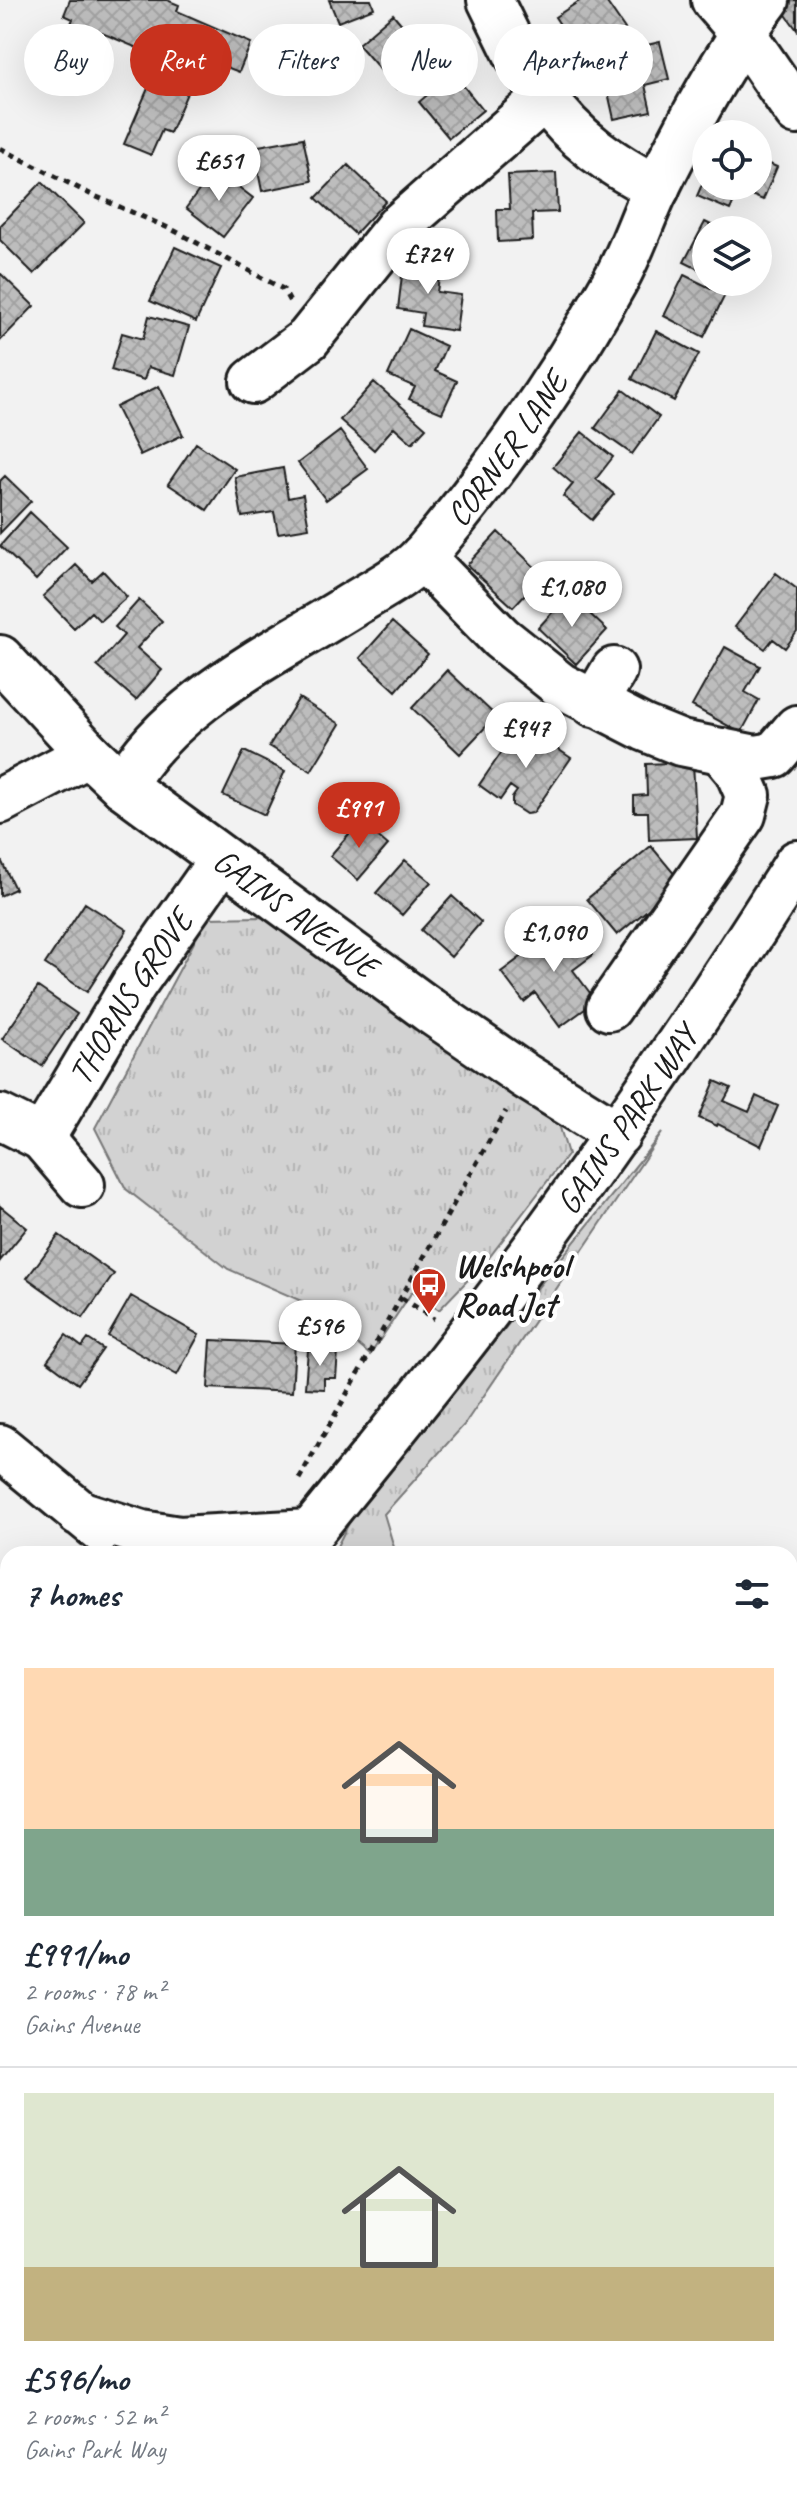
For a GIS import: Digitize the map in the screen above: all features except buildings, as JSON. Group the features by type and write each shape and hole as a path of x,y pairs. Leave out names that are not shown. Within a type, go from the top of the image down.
{"street":[{"path":"490,0 516,53 559,118 582,141 621,169 657,188"},
{"path":"714,0 755,16 795,105"},
{"name":"CORNER LANE","path":"123,786 134,765 170,727 210,694 389,582 422,557 500,462 536,411 617,278 657,188 755,16"},
{"path":"253,381 308,339 398,227 545,98"},
{"path":"422,557 501,638 560,685 604,687 644,728 681,743 756,758 774,755 797,728"},
{"name":"GAINS AVENUE","path":"0,658 123,786 429,1010 525,1076 618,1134"},
{"path":"609,1008 743,815 748,795 737,770 721,751"},
{"path":"0,801 89,754"},
{"name":"THORNS GROVE","path":"42,1138 134,984 222,859"},
{"name":"GAINS PARK WAY","path":"301,1543 540,1242 618,1134 797,863"},
{"path":"0,1117 42,1138 82,1185"},
{"path":"0,1447 121,1546"},
{"path":"79,1513 142,1533 179,1539 301,1543"}],"path":[{"path":"0,148 90,194 173,230 283,289 308,339"},
{"path":"293,1491 525,1076"}],"green space":[{"path":"262,917 558,1121 568,1154 488,1259 439,1310 412,1292 370,1355 313,1306 228,1269 126,1189 95,1128 207,918"},
{"path":"662,1133 464,1425 384,1514 394,1546 337,1546 350,1521"}],"place":[{"name":"Welshpool Road Jct","path":"429,1316"}]}
